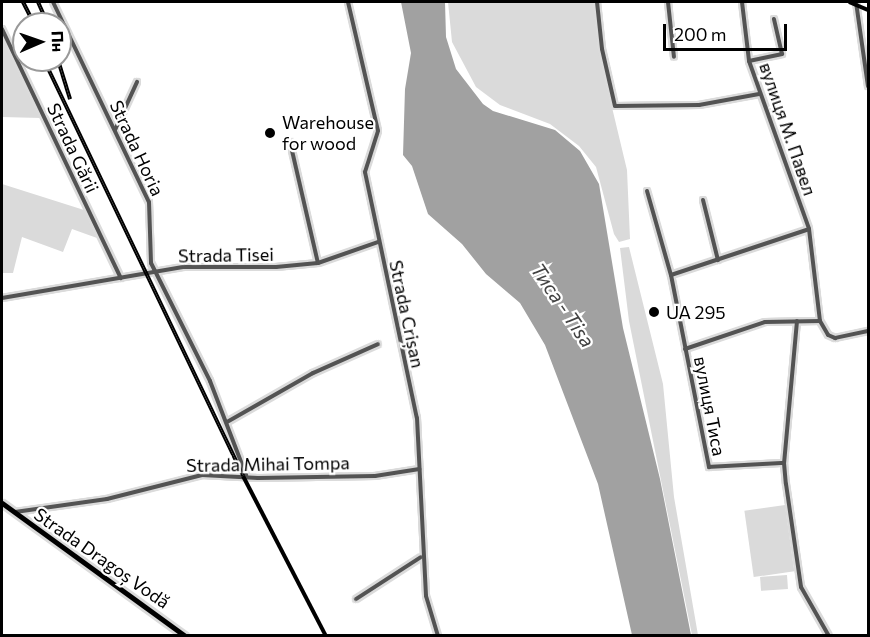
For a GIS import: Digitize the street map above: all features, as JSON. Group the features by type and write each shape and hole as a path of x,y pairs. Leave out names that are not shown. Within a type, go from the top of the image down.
{"main road":[{"name":"Strada Dragoș Vodă","path":"2,503 185,636"}],"street":[{"name":"Strada Horia","path":"53,2 150,207 148,246 154,272 227,422 246,475"},
{"name":"Strada Crișan","path":"348,2 378,131 366,172 378,242 417,418 422,557 427,604 438,636"},
{"path":"597,2 602,49 615,106 699,105 759,94"},
{"path":"668,2 674,57"},
{"name":"вулиця М. Павел","path":"742,2 749,61 809,229 820,321"},
{"path":"856,2 868,86"},
{"path":"749,61 782,54 774,19"},
{"name":"Strada Gării","path":"2,29 121,278"},
{"path":"115,131 137,82"},
{"path":"290,142 318,263"},
{"name":"вулиця Тиса","path":"647,191 671,275 709,467 784,463"},
{"path":"703,200 718,260"},
{"path":"671,275 809,229"},
{"name":"Strada Tisei","path":"2,298 199,266 276,267 318,263 378,242"},
{"path":"797,321 784,463 801,586 822,630 829,636"},
{"path":"685,349 765,322 820,321 828,335 835,338 868,331"},
{"path":"227,422 313,373 378,344"},
{"name":"Strada Mihai Tompa","path":"14,512 107,499 190,477 375,476 419,469"},
{"path":"356,599 422,557"},
{"path":"821,636 822,630"}],"shaded area":[{"path":"448,2 594,2 598,49 627,170 630,239 619,242 614,234 596,167 579,146 550,124 500,105 476,87 452,42"},
{"path":"5,39 12,54 12,72 20,72 41,118 2,117 2,40"},
{"path":"2,184 84,210 97,238 72,229 63,252 22,237 13,273 2,273"},
{"path":"629,247 663,384 674,497 698,635 692,635 629,321 620,248"},
{"path":"785,505 794,571 754,577 744,511"},
{"path":"787,575 788,589 761,591 760,577"}],"water":[{"name":"Тиса - Tisa","path":"401,2 445,2 446,37 456,69 483,104 493,111 555,130 580,151 599,184 623,328 660,479 691,635 632,635 598,484 545,345 520,303 486,274 462,244 428,214 412,166 403,155 405,89 411,53"}],"railway":[{"path":"23,2 28,12"},
{"path":"38,2 43,12"},
{"path":"849,2 868,10"},
{"path":"50,72 243,476 326,636"},
{"path":"62,72 70,99"}],"place":[{"name":"Warehouse for wood","path":"270,133"},
{"name":"UA 295","path":"654,312"}]}
